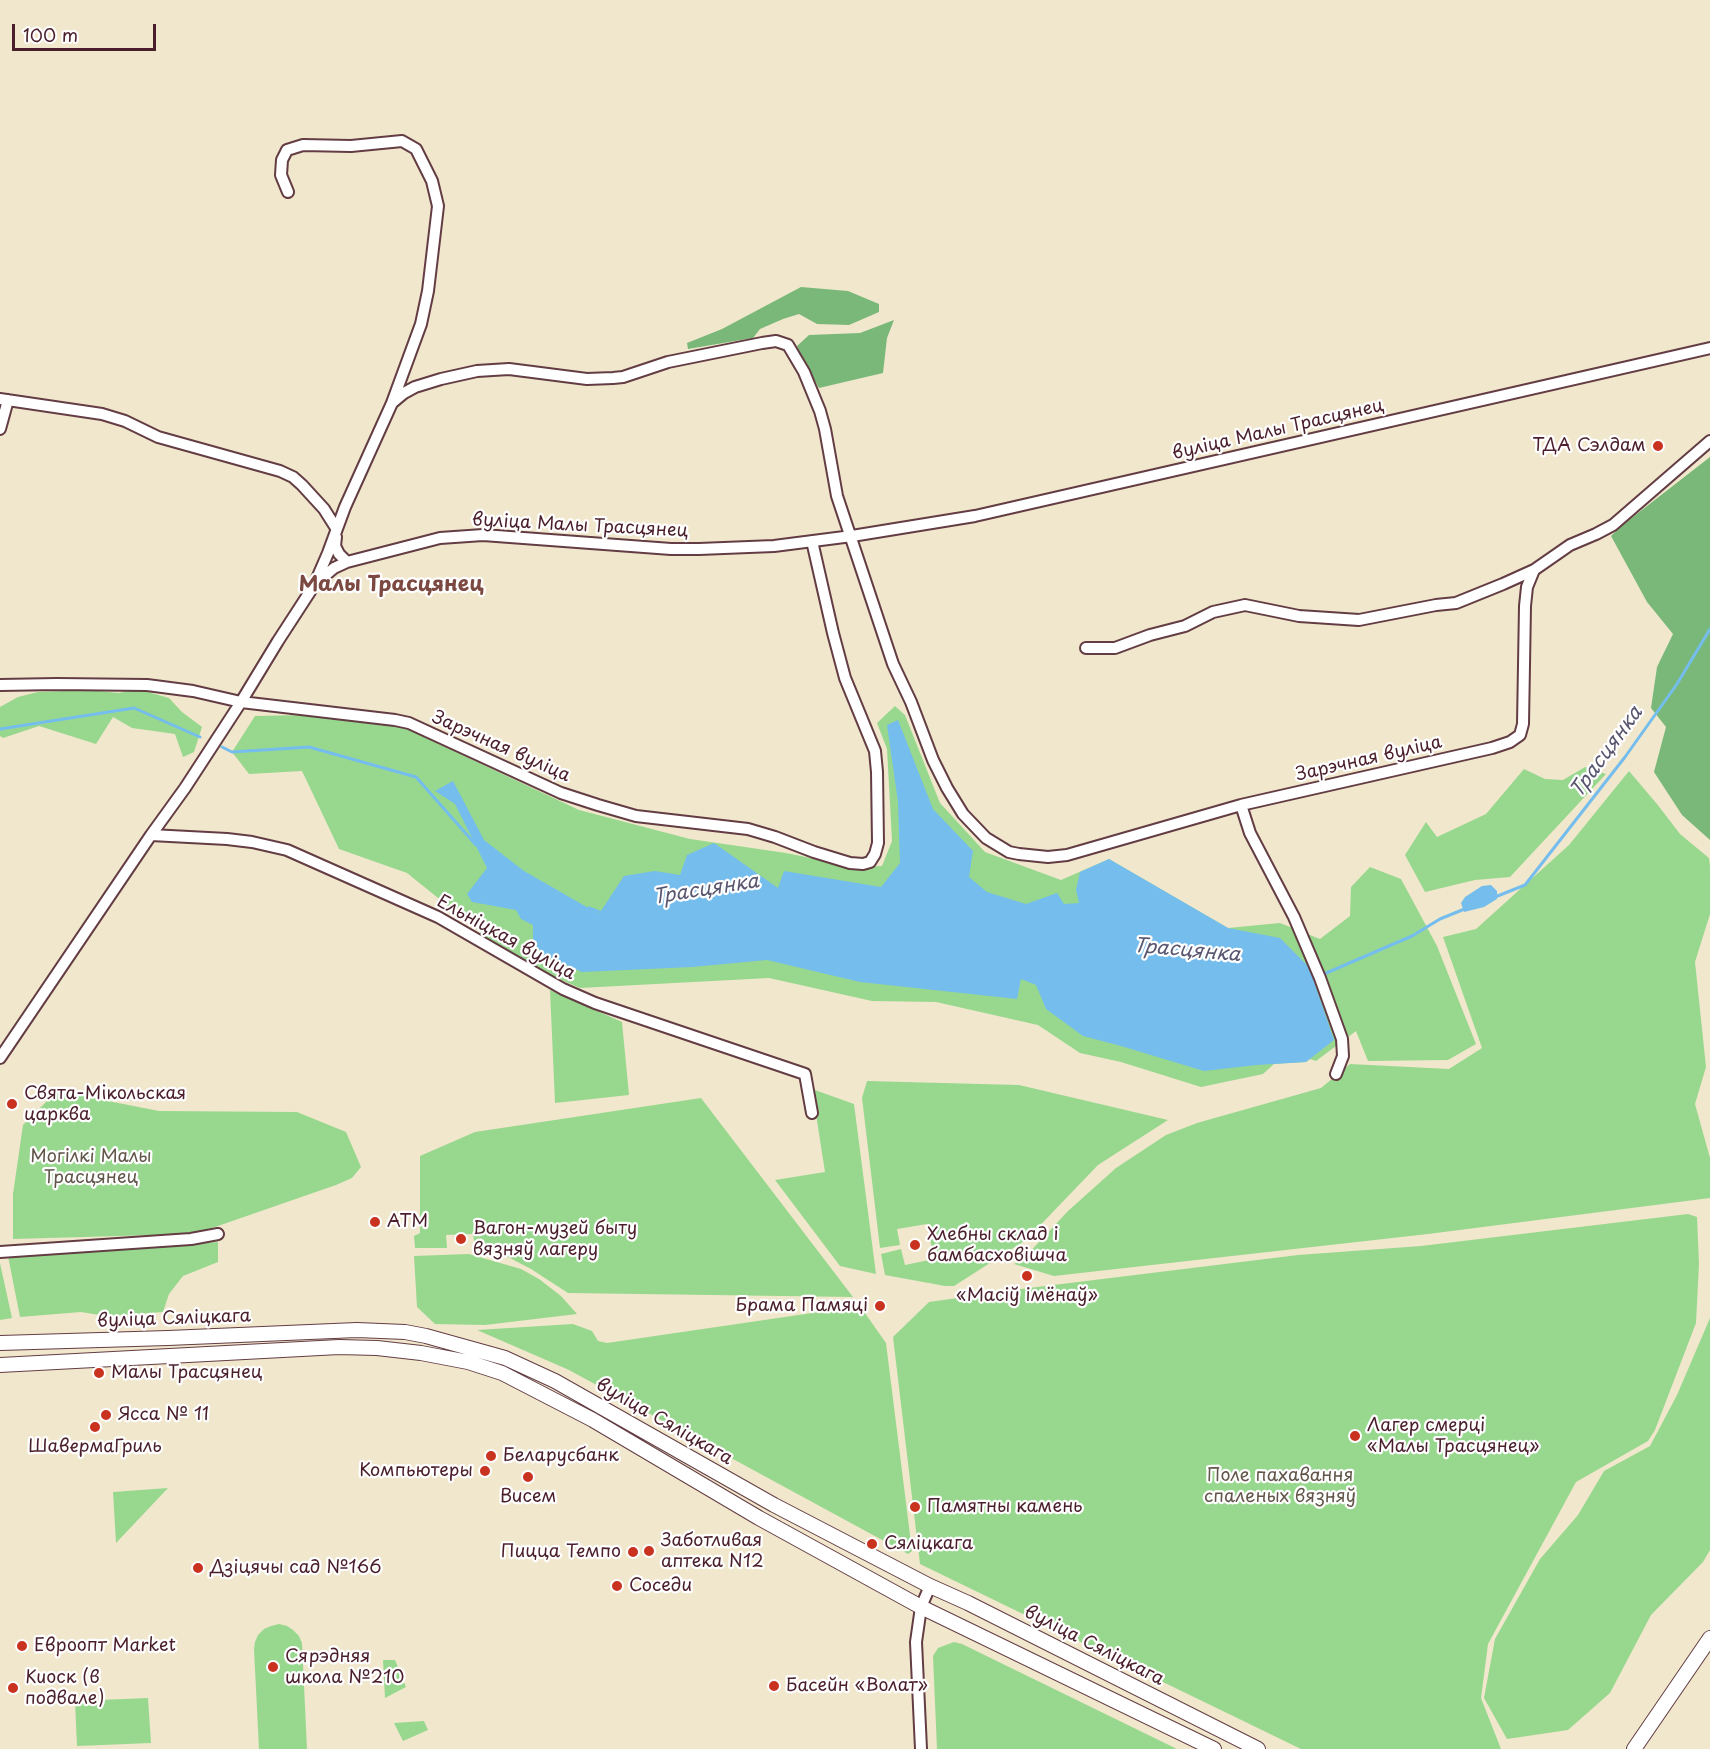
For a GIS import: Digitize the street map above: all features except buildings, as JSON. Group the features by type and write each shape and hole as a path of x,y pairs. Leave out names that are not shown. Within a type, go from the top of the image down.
{"main road":[{"name":"вуліца Сяліцкага","path":"0,1343 357,1330 405,1332 461,1344 505,1358 555,1381 774,1505 930,1586 979,1608 1258,1749"},
{"name":"вуліца Сяліцкага","path":"0,1365 339,1347 421,1353 468,1362 502,1373 592,1420 770,1524 921,1607 1214,1749"},
{"path":"1634,1749 1710,1638"}],"street":[{"path":"288,192 281,175 282,160 287,150 303,145 351,146 402,141 416,149 432,181 438,206 421,324 392,403 336,528 315,584"},
{"path":"392,403 415,387 477,371 509,369 587,379 613,378 623,377 668,362 762,343 776,341 783,343 788,345 795,355 820,411 837,496 852,536"},
{"name":"вуліца Малы Трасцянец","path":"241,702 315,584 334,568 347,562 426,540 483,535 671,549 774,546 852,536 975,516 1049,500 1710,348"},
{"path":"0,429 4,399 102,414 158,437 280,471 293,477 324,509 336,528 335,546 339,555 347,562"},
{"path":"1086,648 1115,648 1150,635 1185,626 1213,612 1245,605 1299,616 1359,620 1456,603 1534,570 1570,545 1613,525 1710,441"},
{"name":"Зарэчная вуліца","path":"852,536 893,664 947,788 963,813 996,846 1019,854 1048,857 1067,855 1241,805 1510,742 1520,735 1524,712 1525,606 1527,587 1534,570"},
{"name":"Зарэчная вуліца","path":"0,685 147,685 193,691 241,702 363,715 409,723 561,794 636,816 748,829 813,852 850,863 863,864 870,862 878,843 875,751 845,678 812,541"},
{"path":"0,1058 185,788 241,702"},
{"path":"1241,805 1250,833 1294,916 1342,1039 1343,1056 1336,1074"},
{"name":"Ельніцкая вуліца","path":"151,835 227,839 287,850 438,917 563,989 595,1003 805,1074 812,1113"},
{"path":"0,1252 191,1239 218,1234"},
{"path":"921,1749 916,1642 921,1607 930,1586"}],"green space":[{"path":"801,287 848,291 879,304 879,312 849,325 817,324 799,314 760,329 753,338 688,349 687,343 722,329"},
{"path":"894,320 887,338 883,373 819,388 797,346 809,335 860,333"},
{"path":"1710,457 1710,840 1682,815 1654,772 1666,727 1651,708 1657,667 1673,634 1647,602 1611,536"},
{"path":"137,689 169,698 182,712 202,727 194,752 183,757 175,734 132,728 113,717 96,744 39,726 3,738 0,736 0,707 18,697 38,692 87,690 119,693"},
{"path":"895,706 905,715 940,803 985,852 1061,880 1109,859 1228,928 1280,923 1320,939 1350,916 1351,887 1370,867 1401,879 1437,946 1476,1044 1448,1060 1368,1061 1356,1031 1316,1061 1310,1059 1306,1062 1274,1064 1263,1074 1201,1087 1121,1062 1080,1053 1038,1025 936,1002 872,1001 769,978 580,988 515,960 407,873 339,849 302,771 249,774 232,752 255,716 307,715 374,721 407,729 579,810 690,839 786,853 855,867 882,866 892,841 887,749 877,723"},
{"path":"1585,767 1606,774 1510,877 1475,880 1425,892 1405,855 1426,822 1437,837 1486,814 1524,769 1545,779 1563,780"},
{"path":"1629,771 1680,834 1709,858 1710,914 1695,962 1706,1067 1695,1104 1710,1158 1710,1198 1428,1234 1054,1276 1014,1264 1025,1257 1068,1211 1116,1168 1166,1135 1197,1123 1321,1088 1350,1064 1449,1069 1482,1048 1443,937 1476,929 1569,845"},
{"path":"550,990 622,1022 629,1095 555,1103"},
{"path":"867,1081 1019,1085 1168,1120 1098,1165 1026,1240 954,1286 945,1286 885,1275 881,1254 901,1249 905,1265 934,1259 927,1224 897,1229 900,1245 880,1248 862,1098"},
{"path":"812,1089 854,1104 876,1274 840,1266 775,1180 825,1172"},
{"name":"Могілкі Малы Трасцянец","path":"57,1091 159,1111 297,1112 346,1132 361,1167 352,1178 336,1185 190,1234 13,1239 13,1194 23,1125"},
{"path":"701,1098 853,1297 568,1293 506,1256 475,1247 473,1234 446,1235 447,1248 415,1248 414,1236 420,1233 420,1156 475,1132"},
{"name":"Поле пахавання спаленых вязняў","path":"1688,1214 1697,1217 1699,1264 1696,1323 1655,1430 1648,1441 1576,1482 1488,1644 1481,1698 1501,1749 1301,1749 920,1564 893,1337 929,1302 1298,1255 1421,1246"},
{"path":"218,1242 218,1262 183,1276 169,1294 163,1312 106,1316 81,1312 20,1317 8,1256"},
{"path":"469,1254 521,1269 539,1279 561,1296 577,1314 485,1325 435,1324 417,1307 414,1256"},
{"path":"0,1263 12,1318 0,1320"},
{"path":"860,1306 886,1343 912,1551 908,1554 569,1370 477,1330 573,1324 592,1331 598,1341 607,1343"},
{"path":"1710,1318 1710,1550 1703,1562 1651,1615 1610,1693 1568,1730 1507,1739 1484,1698 1495,1639 1540,1559 1578,1515 1604,1471 1650,1446 1677,1395"},
{"path":"168,1488 116,1543 113,1492"},
{"path":"279,1624 293,1630 302,1643 307,1749 259,1749 255,1642 264,1629"},
{"path":"954,1642 1177,1749 937,1749 933,1656 938,1648"},
{"path":"383,1660 395,1660 406,1687 385,1698"},
{"path":"148,1698 151,1743 77,1746 75,1701"},
{"path":"424,1721 428,1730 403,1741 394,1723"}],"water":[{"path":"898,720 933,809 973,851 969,877 987,892 1026,904 1057,893 1064,904 1079,903 1076,890 1080,872 1109,859 1228,928 1280,938 1309,967 1334,1040 1306,1062 1204,1071 1083,1036 1046,1009 1036,985 1021,979 1017,999 860,982 767,960 692,967 582,972 544,955 533,942 533,925 521,919 516,910 472,902 467,894 487,868 455,804 435,791 453,781 484,840 524,871 599,914 624,876 655,871 680,875 687,855 714,843 778,888 784,871 881,887 900,863 898,802 887,725"},
{"path":"1491,885 1497,891 1497,899 1484,907 1464,912 1461,903 1465,897 1482,886"}],"waterway":[{"name":"Трасцянка","path":"1495,897 1525,885 1625,757 1677,684 1710,629"},
{"name":"Трасцянка","path":"0,729 134,708 200,737"},
{"name":"Трасцянка","path":"222,747 232,752 309,747 416,777 476,845"},
{"name":"Трасцянка","path":"589,908 602,913"},
{"name":"Трасцянка","path":"1324,974 1412,936 1440,919 1467,908"}],"place":[{"name":"ТДА Сэлдам","path":"1658,446"},
{"name":"Свята-Мікольская царква","path":"12,1104"},
{"name":"АТМ","path":"375,1222"},
{"name":"Вагон-музей быту вязняў лагеру","path":"461,1239"},
{"name":"Хлебны склад і бамбасховішча","path":"915,1245"},
{"name":"«Масіў імёнаў»","path":"1027,1276"},
{"name":"Брама Памяці","path":"880,1306"},
{"name":"Малы Трасцянец","path":"99,1373"},
{"name":"Ясса № 11","path":"106,1415"},
{"name":"ШавермаГриль","path":"95,1427"},
{"name":"Лагер смерці «Малы Трасцянец»","path":"1355,1436"},
{"name":"Беларусбанк","path":"491,1456"},
{"name":"Компьютеры","path":"485,1471"},
{"name":"Висем","path":"528,1477"},
{"name":"Памятны камень","path":"915,1507"},
{"name":"Сяліцкага","path":"872,1544"},
{"name":"Заботливая аптека N12","path":"649,1551"},
{"name":"Пицца Темпо","path":"633,1552"},
{"name":"Дзіцячы сад №166","path":"198,1568"},
{"name":"Соседи","path":"617,1586"},
{"name":"Евроопт Market","path":"22,1646"},
{"name":"Сярэдняя школа №210","path":"273,1667"},
{"name":"Басейн «Волат»","path":"774,1686"},
{"name":"Киоск (в подвале)","path":"13,1688"}],"district":[{"name":"Малы Трасцянец","path":"391,585"}]}
